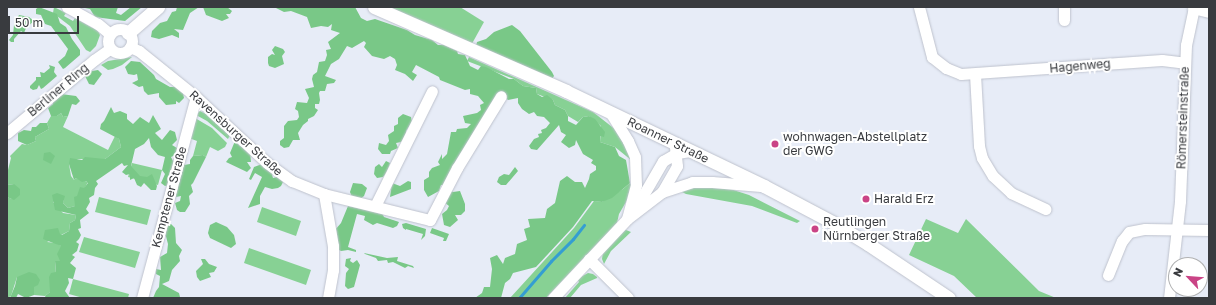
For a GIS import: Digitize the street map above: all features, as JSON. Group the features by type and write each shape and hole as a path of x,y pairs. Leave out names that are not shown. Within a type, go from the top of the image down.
{"street":[{"path":"67,7 98,24 110,34"},
{"path":"128,33 158,7"},
{"name":"Roanner Straße","path":"374,7 566,91 610,112 674,148 690,151 764,186 862,240 899,263 949,298"},
{"name":"Hagenweg","path":"918,7 932,57 955,72 975,74 1162,60 1185,62"},
{"path":"1064,7 1064,20"},
{"path":"1194,8 1209,12"},
{"name":"Römersteinstraße","path":"1169,298 1177,229 1185,62 1194,8"},
{"path":"119,29 128,33 131,39 130,47 121,53 110,49 108,41 110,34 119,29"},
{"name":"Ravensburger Straße","path":"130,47 139,51 196,97 281,175 324,194 430,220 457,168 501,96"},
{"name":"Berliner Ring","path":"7,133 94,60 110,49"},
{"path":"975,74 979,146 982,158 993,176 1011,193 1046,209"},
{"path":"375,206 432,91"},
{"name":"Kemptener Straße","path":"142,298 196,97"},
{"path":"610,112 628,141 635,157 636,185 627,219"},
{"path":"627,219 663,161 674,148"},
{"path":"662,192 677,166 674,148"},
{"path":"553,298 627,219 662,192 692,182 764,186"},
{"path":"324,194 333,246 333,270 328,298"},
{"path":"1108,275 1122,241 1129,232 1145,229 1209,230"},
{"path":"589,259 628,298"}],"green space":[{"path":"39,7 57,14 60,23 66,27 80,50 80,55 63,69 58,62 65,56 68,49 51,26 45,24 41,15 36,14 36,9"},
{"path":"54,7 66,13 64,16 73,21 75,18 98,31 100,35 96,46 90,52 86,50 70,26 53,13"},
{"path":"80,7 118,7 116,13 121,15 131,7 142,7 125,21 95,17 90,9"},
{"path":"177,7 199,7 190,13 183,30 174,29 179,33 179,38 172,35 159,39 151,37 152,31 160,23 167,21 172,12 176,11"},
{"path":"203,7 227,7 232,11 230,14 226,14 229,18 222,21 206,15"},
{"path":"274,7 355,7 361,18 367,21 375,19 407,30 415,35 432,40 438,45 444,45 457,51 458,54 465,55 470,66 478,70 481,66 486,67 509,79 514,79 523,86 536,88 537,94 542,97 547,95 553,100 555,105 565,110 568,116 568,121 576,125 583,117 589,116 595,119 605,132 604,137 600,136 600,142 615,147 619,156 626,160 630,183 612,198 602,202 592,201 573,227 536,267 513,273 510,279 505,283 501,298 475,298 482,293 484,287 490,287 492,269 490,258 497,255 503,264 505,258 515,254 517,244 527,240 524,229 530,227 528,219 545,218 547,209 555,203 560,181 567,176 575,182 582,182 585,188 590,174 596,170 596,166 591,163 593,160 583,154 576,140 575,145 569,148 561,142 566,135 561,132 559,125 537,150 531,149 529,146 534,139 539,137 538,134 542,133 541,130 546,128 550,123 544,117 537,116 534,112 529,114 522,109 518,103 518,98 508,100 499,92 448,185 441,185 439,191 428,197 424,190 424,180 429,177 429,172 432,168 440,165 438,162 442,154 442,159 447,154 451,132 456,132 457,129 467,128 471,124 465,123 463,116 477,113 481,110 480,105 484,103 478,96 470,94 470,89 465,90 440,80 439,77 416,65 412,72 417,75 413,81 405,74 395,70 397,65 395,59 390,56 384,59 372,56 364,47 366,43 364,41 352,48 347,46 339,59 331,64 325,76 336,80 334,83 327,84 325,91 320,91 319,104 315,104 315,108 318,110 314,116 308,119 298,133 300,140 293,140 289,147 284,148 280,145 280,141 284,138 284,126 288,121 297,120 299,117 298,111 295,109 297,102 307,103 309,98 305,89 314,87 312,79 313,75 317,72 319,62 325,61 327,55 326,50 331,49 328,42 340,33 331,30 332,24 328,27 321,26 311,28 307,17 291,11 284,12"},
{"path":"374,7 460,7 484,22 469,49"},
{"path":"19,15 29,17 34,21 26,28 24,33 21,31 14,39 14,42 11,42 9,40 13,35 14,25"},
{"path":"512,25 520,31 552,72 554,76 552,79 476,46 477,42 486,39 494,32"},
{"path":"275,46 283,49 285,52 282,56 284,64 275,68 269,66 268,57 272,54 275,55 272,50"},
{"path":"132,57 122,65 113,69 108,70 101,65 108,61"},
{"path":"469,57 593,112 616,130 625,142 631,160 615,147 600,142 601,126 589,116 583,117 578,122 568,116 565,110 555,105 553,100 537,94 536,88 523,86 514,79 467,61"},
{"path":"131,61 140,62 154,75 156,79 170,87 178,87 183,93 184,98 179,103 176,101 176,104 166,105 159,97 159,93 148,95 144,91 143,86 139,87 132,83 138,80 137,74 128,74 125,67"},
{"path":"49,65 55,67 54,72 57,76 41,89 39,85 37,89 33,90 30,88 36,80 36,77 41,77 40,72 44,73 50,68"},
{"path":"98,70 102,74 94,85 89,84 85,76 92,71"},
{"path":"61,94 76,96 80,101 76,105 72,104 68,116 63,117 61,113 57,116 51,116 48,108 53,104 53,99"},
{"path":"111,107 114,113 120,111 127,114 127,119 133,124 140,117 149,123 153,115 161,129 155,133 162,140 170,130 175,132 177,140 172,145 177,148 180,153 171,157 173,161 184,165 190,164 190,160 193,156 203,155 206,157 191,185 193,192 189,196 190,204 185,212 180,212 177,210 175,203 180,201 181,196 176,197 169,185 165,186 161,183 165,174 162,170 165,157 158,155 151,147 149,138 144,144 135,149 131,166 140,176 147,177 152,174 157,186 156,190 151,190 144,183 141,187 137,185 134,178 130,180 130,174 126,175 122,172 128,165 124,166 122,163 96,181 98,184 95,188 94,195 89,198 90,202 86,209 89,213 80,220 81,228 78,229 81,235 76,242 79,244 77,251 72,255 75,257 70,263 76,268 73,279 68,278 69,283 65,291 70,298 46,298 45,296 50,292 49,277 51,273 56,272 55,261 60,261 57,254 61,246 43,239 45,230 58,228 60,234 62,235 69,231 70,223 75,220 76,215 55,210 52,195 57,193 65,196 63,203 68,208 75,206 74,197 77,196 80,187 84,188 88,183 86,181 82,182 76,178 74,180 69,164 70,158 82,160 85,157 105,159 121,147 119,139 100,129 101,124"},
{"path":"200,111 208,115 230,135 228,139 207,121 196,115"},
{"path":"61,113 63,117 68,116 63,127 108,150 115,136 119,139 121,147 105,159 78,159 69,164 71,176 74,180 76,178 88,182 75,206 68,208 63,203 64,196 53,202 63,213 76,215 75,220 70,223 69,231 47,242 56,243 61,246 61,261 55,261 56,273 50,292 45,296 34,295 34,287 17,277 11,296 7,298 7,197 12,199 14,184 7,185 7,174 11,158 10,156 22,144 27,145 36,141 35,137 49,129 47,123 51,116 57,116"},
{"path":"403,114 411,117 412,122 406,131 406,135 401,142 396,143 398,148 391,151 390,154 382,154 378,149 379,143 386,145 389,141 388,135 394,131 394,126 398,124 398,118"},
{"path":"195,118 212,128 227,143 225,147 218,151 210,147 206,157 203,155 193,156 197,141 189,138"},
{"path":"40,123 47,123 49,129 35,137 36,141 27,145 18,141 18,133 24,130 31,131 32,127 36,127"},
{"path":"235,141 240,146 250,150 251,162 247,162 251,168 247,172 226,162 232,157 230,153"},
{"path":"50,152 55,156 51,164 43,160 44,153"},
{"path":"386,161 390,163 387,172 383,177 377,178 374,174 375,167 379,164 382,167"},
{"path":"132,163 162,170 158,185 128,177"},
{"path":"262,164 271,171 273,178 277,177 283,182 278,188 272,189 265,187 260,196 260,204 248,208 262,177 255,173 251,180 249,179 254,167"},
{"path":"515,167 518,171 506,185 501,185 497,182 499,177 504,174 509,175"},
{"path":"408,181 411,182 411,189 390,197 392,183 400,186"},
{"path":"353,183 362,184 367,188 364,196 360,199 352,197 350,192"},
{"path":"630,183 631,186 629,197 619,214 617,223 546,298 510,298 574,228 594,201 602,202"},
{"path":"14,184 20,189 20,195 14,200 7,197 7,185"},
{"path":"724,187 749,195 800,221 797,223 752,206 686,194 678,190 684,188"},
{"path":"446,188 453,192 460,191 465,204 465,211 461,215 455,215 458,220 450,227 444,225 442,214 449,206 444,202"},
{"path":"99,197 151,210 147,225 95,212"},
{"path":"348,206 382,213 384,217 399,222 397,226 393,228 377,223 373,225 364,220 365,216 357,214 348,247 356,250 356,252 348,250 341,251 337,249 335,230 341,223"},
{"path":"262,207 301,221 296,236 257,222"},
{"path":"926,219 958,233 966,219 1039,291 1056,298 977,298 954,276 909,255"},
{"path":"216,222 227,227 234,235 236,244 231,248 210,238 208,233 210,225"},
{"path":"406,223 426,229 425,236 421,240 423,234 403,228 402,224"},
{"path":"167,224 171,224 175,228 176,243 182,250 179,256 180,261 172,270 169,281 162,284 179,293 180,297 153,298 159,287 160,276 156,274 156,269 161,270 160,257 167,253 168,244 164,229"},
{"path":"432,228 449,234 446,241 443,241 444,238 430,233"},
{"path":"626,230 631,232 611,251 604,264 602,259 603,252 622,231"},
{"path":"84,237 140,252 135,268 79,252"},
{"path":"249,248 311,270 306,285 244,263"},
{"path":"364,253 387,258 398,257 397,261 413,266 414,268 408,266 405,268 393,262 388,263 387,260 378,261 376,258"},
{"path":"351,258 350,261 353,263 357,260 360,265 354,287 348,289 345,286 346,273 349,269 345,266 346,259"},
{"path":"201,259 205,259 209,264 217,267 214,272 209,273 211,277 200,281 197,277 196,271 203,264"},
{"path":"29,272 36,274 40,280 38,285 34,287 34,295 26,298 18,294 16,298 10,298 17,277"},
{"path":"588,273 593,274 597,278 581,285 570,298 565,298 579,282 577,279"},
{"path":"73,279 129,294 128,298 83,298 69,294"}],"waterway":[{"path":"519,298 584,225"}],"place":[{"name":"wohnwagen-Abstellplatz der GWG","path":"775,144"},
{"name":"Harald Erz","path":"866,199"},
{"name":"Reutlingen Nürnberger Straße","path":"815,229"}]}
